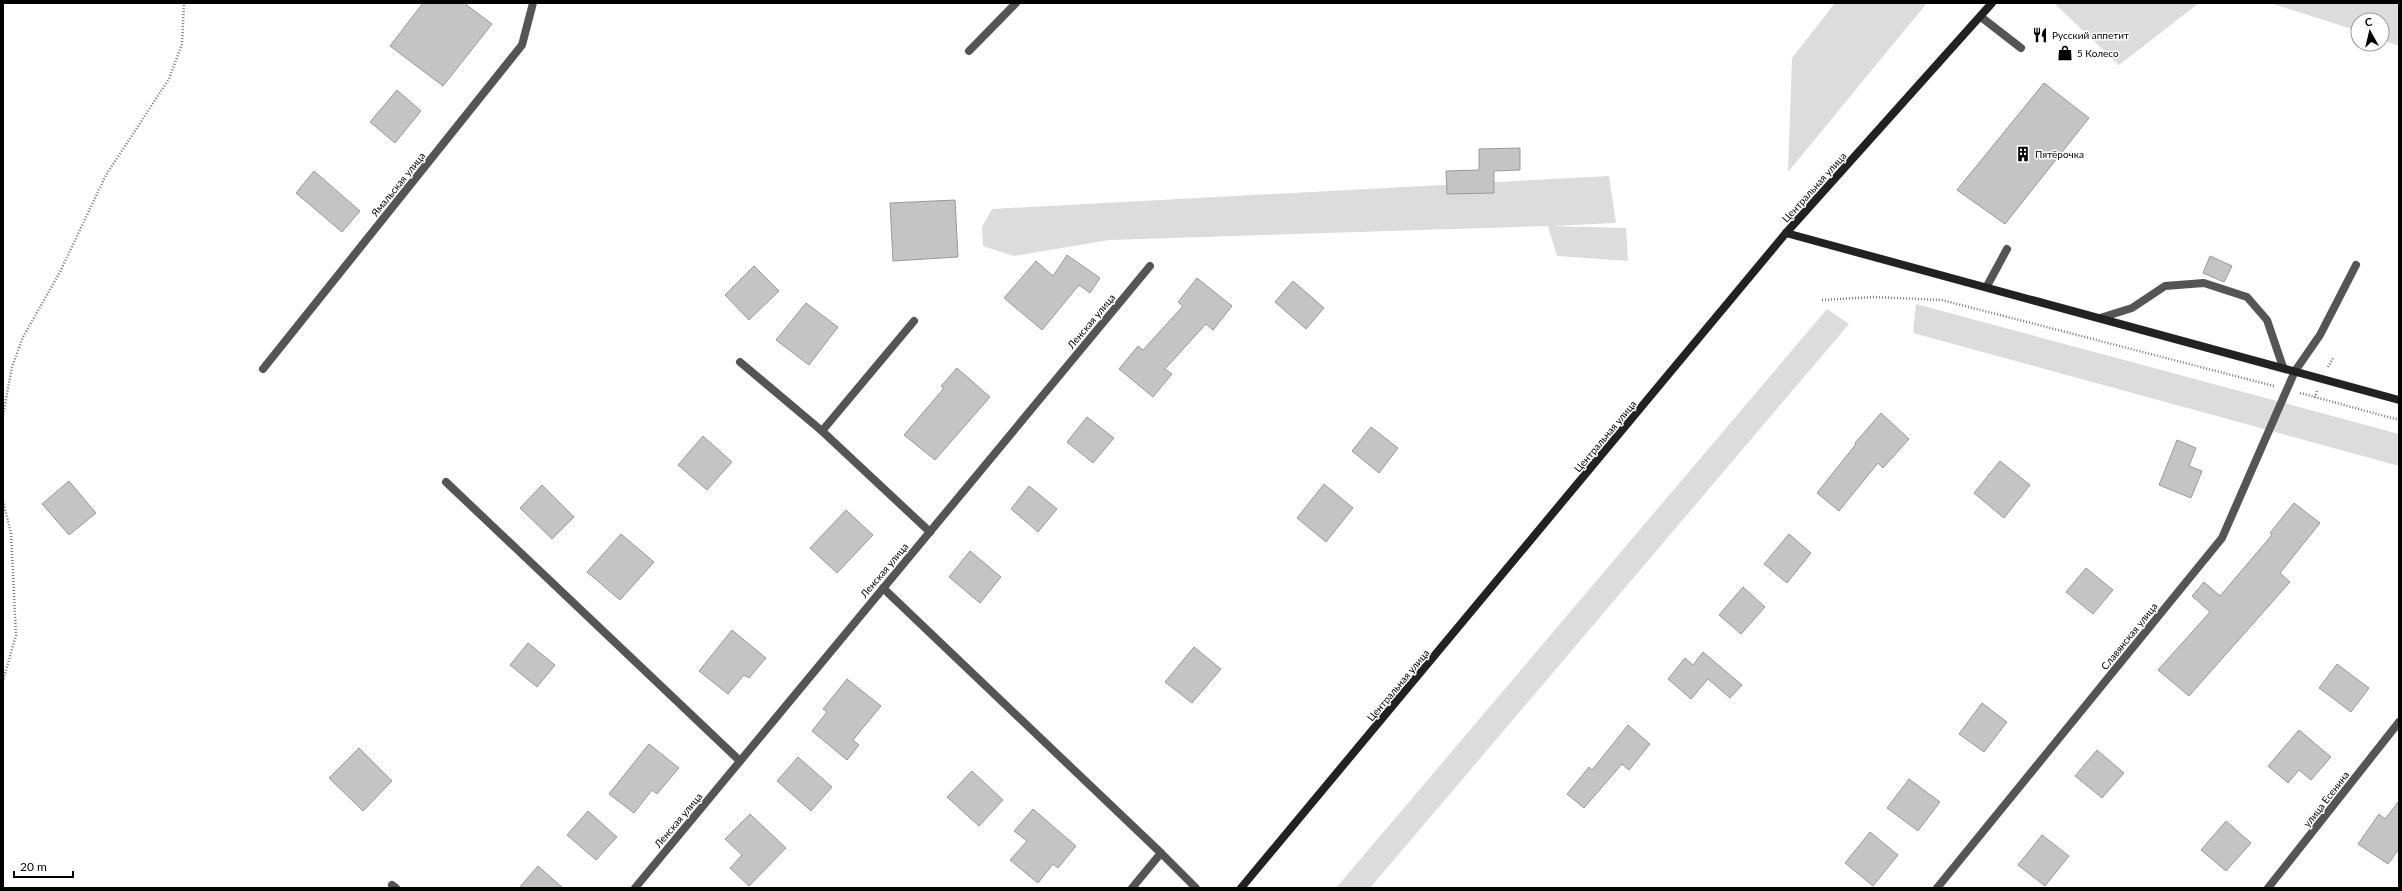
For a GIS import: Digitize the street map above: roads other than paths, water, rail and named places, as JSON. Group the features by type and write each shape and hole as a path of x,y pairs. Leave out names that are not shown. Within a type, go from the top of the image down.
{"main road":[{"name":"Центральная улица","path":"1241,888 1786,233 1992,3"},
{"path":"1786,233 1987,286 2190,344 2283,367 2399,400"}],"street":[{"name":"Ямальская улица","path":"263,369 522,45 533,3"},
{"path":"969,51 1016,3"},
{"path":"1981,16 2021,48"},
{"path":"1987,286 2007,249"},
{"name":"Славянская улица","path":"1937,888 2222,538 2287,389 2296,371 2320,335 2356,265"},
{"name":"Ленская улица","path":"634,888 1150,266"},
{"path":"2100,318 2132,308 2165,286 2204,283 2247,297 2267,320 2283,367"},
{"path":"822,431 914,322"},
{"path":"740,362 822,431 930,532"},
{"path":"446,482 740,761"},
{"path":"883,588 1162,853 1196,888"},
{"name":"улица Есенина","path":"2268,888 2399,722"},
{"path":"1132,888 1162,853"}],"place":[{"name":"Русский аппетит","path":"2040,35"},
{"name":"5 Колесо","path":"2065,53"},
{"name":"Пятёрочка","path":"2023,154"}]}
